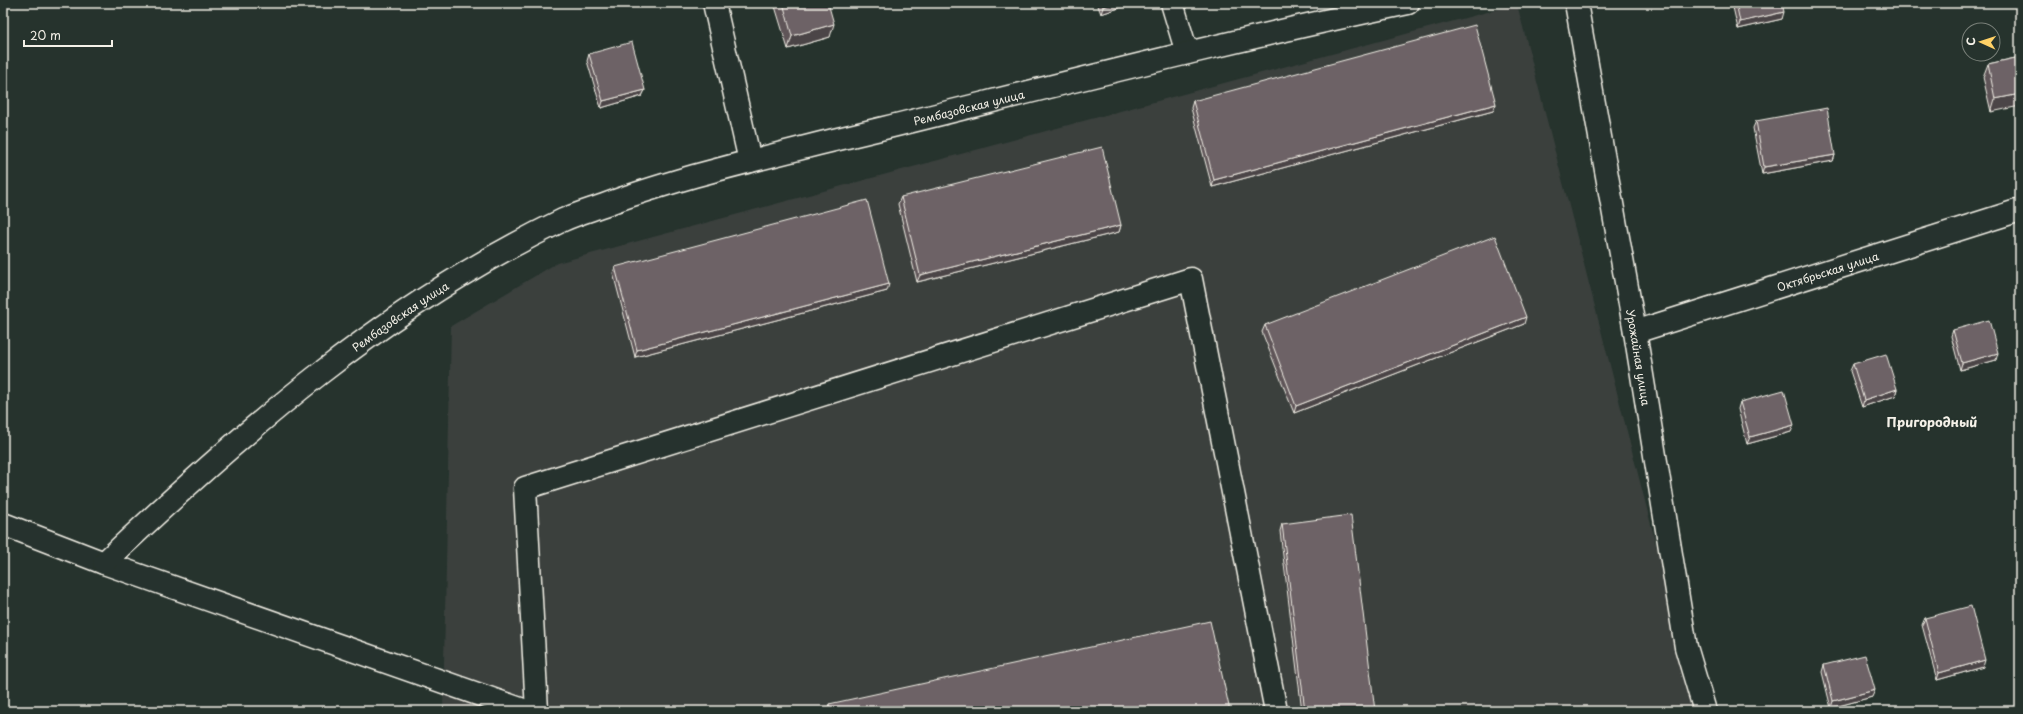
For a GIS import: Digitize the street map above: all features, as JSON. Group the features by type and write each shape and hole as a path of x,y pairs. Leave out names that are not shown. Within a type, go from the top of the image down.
{"street":[{"path":"714,3 750,161"},
{"path":"1172,3 1187,53"},
{"name":"Рембазовская улица","path":"104,563 187,484 296,391 361,341 463,272 566,219 652,188 750,161 1187,53 1314,23 1408,3"},
{"name":"Урожайная улица","path":"1576,3 1635,332 1686,647 1704,711"},
{"name":"Октябрьская улица","path":"1635,332 2020,210"},
{"path":"537,711 525,488 1191,279 1276,711"},
{"path":"3,524 104,563 526,711"}],"shaded area":[{"path":"1517,4 1699,711 443,711 451,326 557,263"}],"building":[{"path":"783,3 828,3 834,24 792,36"},
{"path":"1102,3 1116,3 1103,7"},
{"path":"1736,3 1782,3 1784,12 1740,22"},
{"path":"1475,25 1496,104 1214,180 1193,101"},
{"path":"632,42 645,90 603,101 589,54"},
{"path":"2020,57 2020,94 1995,99 1988,64"},
{"path":"1827,108 1835,155 1764,167 1756,121"},
{"path":"1102,147 1121,225 920,275 901,197"},
{"path":"867,200 889,284 637,350 615,267"},
{"path":"1495,236 1526,317 1296,406 1265,325"},
{"path":"1989,320 1998,353 1962,363 1953,330"},
{"path":"1886,354 1897,389 1864,400 1853,364"},
{"path":"1784,390 1794,425 1750,437 1740,402"},
{"path":"1351,515 1375,711 1305,711 1282,524"},
{"path":"1971,606 1985,660 1939,673 1925,618"},
{"path":"1210,621 1230,711 830,711 829,704"},
{"path":"1865,655 1875,690 1833,701 1824,665"}],"district":[{"name":"Пригородный","path":"1932,421"}]}
